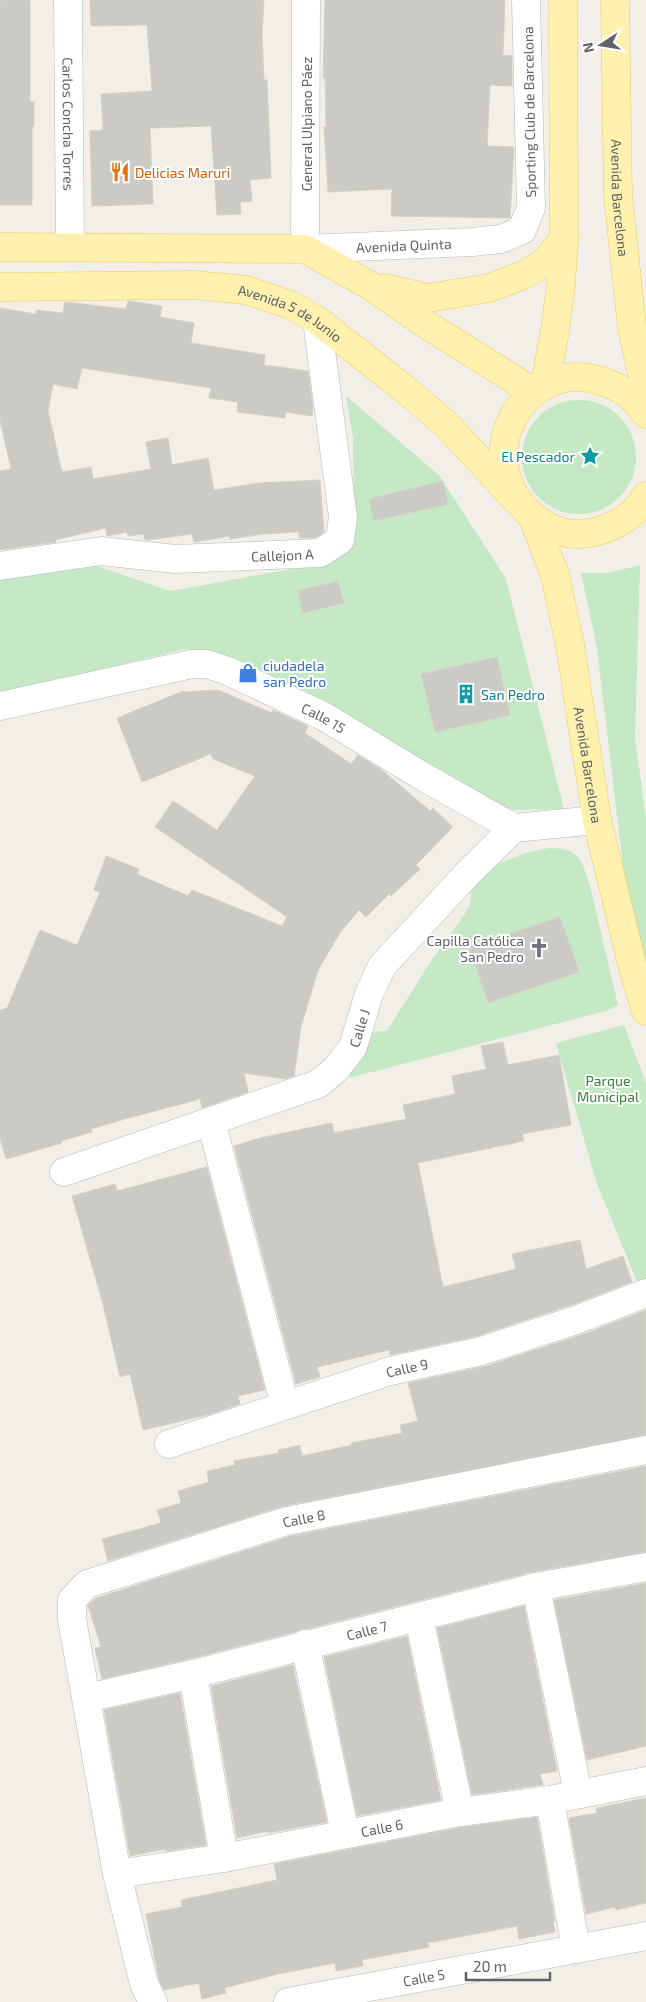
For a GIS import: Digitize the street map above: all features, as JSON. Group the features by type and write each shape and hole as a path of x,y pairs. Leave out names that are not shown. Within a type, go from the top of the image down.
{"main road":[{"path":"539,389 561,284 564,239 563,0"},
{"name":"Avenida Barcelona","path":"615,0 618,196 632,327 646,392"},
{"path":"371,286 428,298 489,288 524,275 545,262 564,239"},
{"path":"0,247 306,249 371,286 427,325 539,389"},
{"name":"Avenida 5 de Junio","path":"0,287 195,285 246,290 291,304 317,320 447,425 524,509"},
{"path":"539,389 568,378 591,378 614,385 634,399 646,414"},
{"name":"Avenida Barcelona","path":"539,389 517,409 506,431 502,454 505,479 524,509 555,576 570,644 597,820 633,968 646,1011"},
{"path":"524,509 554,529 577,534 601,532 622,522 640,506 646,496"}],"street":[{"name":"Carlos Concha Torres","path":"68,0 70,247"},
{"name":"General Ulpiano Páez","path":"306,0 306,249"},
{"name":"Sporting Club de Barcelona","path":"501,239 522,230 531,208 526,0"},
{"name":"Avenida Quinta","path":"306,249 472,242 501,239"},
{"name":"Callejon A","path":"0,566 101,551 175,559 320,552 340,540 344,517 317,320"},
{"name":"Calle 15","path":"0,706 192,664 207,664 228,671 325,717 422,776 514,828"},
{"path":"514,828 597,820"},
{"name":"Calle J","path":"64,1172 318,1084 336,1069 353,1046 369,994 382,966 469,872 514,828"},
{"path":"211,1121 285,1405"},
{"name":"Calle 9","path":"169,1444 390,1371 481,1351 576,1320 646,1293"},
{"name":"Calle 8","path":"87,1698 72,1619 72,1600 88,1584 287,1521 646,1450"},
{"name":"Calle 7","path":"87,1698 419,1618 536,1586 646,1567"},
{"path":"536,1586 578,1794"},
{"path":"419,1618 460,1812"},
{"path":"305,1644 345,1834"},
{"path":"193,1674 224,1858"},
{"path":"87,1698 117,1874 144,1984 153,2002"},
{"name":"Calle 6","path":"117,1874 224,1858 460,1812 550,1800 646,1781"},
{"path":"550,1800 576,1949"},
{"name":"Calle 5","path":"288,2002 646,1936"}],"green space":[{"path":"346,396 439,475 506,579 564,809 513,810 438,775 330,705 185,649 0,694 0,580 94,565 170,591 331,562 354,542 353,438"},
{"path":"579,400 601,404 620,416 632,435 636,457 632,479 620,498 601,510 579,514 557,510 538,498 526,479 522,457 526,435 538,416 557,404"},
{"path":"640,565 635,738 646,818 646,988 626,891 597,648 581,573 609,573"},
{"path":"549,848 567,850 573,853 578,857 584,869 590,886 618,1005 609,1010 349,1078 366,1032 387,1031 429,964 466,912 470,904 472,884 494,865 526,853"},
{"name":"Parque Municipal","path":"624,1025 646,1083 646,1287 640,1289 597,1184 556,1043"}],"building":[{"path":"0,0 30,0 30,102 34,102 34,127 32,127 32,205 0,205"},
{"path":"90,0 264,0 262,34 264,80 267,80 271,178 250,180 252,201 240,202 241,214 217,215 211,126 150,128 153,204 92,206 90,131 103,130 101,94 152,91 147,25 91,26"},
{"path":"325,0 505,0 503,55 512,56 512,86 490,85 487,146 514,147 510,218 391,216 392,189 328,192 324,127 326,127 325,78 323,78"},
{"path":"128,301 162,306 160,317 194,323 191,343 265,355 264,365 308,371 313,407 312,416 286,412 285,418 237,412 238,402 209,398 211,388 82,368 77,389 53,384 48,411 62,472 91,467 93,479 151,469 146,442 168,438 172,465 208,458 214,490 259,483 320,480 324,532 315,538 299,538 299,532 263,534 230,539 230,536 194,542 192,534 148,540 145,540 144,534 128,536 127,532 107,536 106,528 55,540 56,542 0,550 0,471 11,469 0,420 0,308 36,314 36,310 63,313 65,302 126,309"},
{"path":"443,481 448,504 374,521 369,499"},
{"path":"338,581 344,603 303,613 298,591"},
{"name":"San Pedro","path":"497,657 510,715 435,732 421,674"},
{"path":"218,690 272,713 273,710 308,726 305,733 351,764 358,755 382,770 430,811 433,808 453,827 416,865 420,869 391,896 389,894 366,917 359,910 341,931 318,970 301,1027 294,1076 285,1079 244,1073 248,1092 202,1108 200,1099 125,1119 91,1129 92,1132 61,1141 62,1143 6,1159 0,1139 0,1010 7,1008 40,930 77,945 100,892 94,890 106,856 139,869 137,874 188,896 192,890 282,926 287,917 155,827 173,801 217,830 255,776 213,759 211,754 142,782 117,718 181,692"},
{"path":"560,917 579,972 488,1003 469,947"},
{"path":"503,1042 508,1065 559,1055 571,1125 522,1134 524,1141 418,1163 443,1287 516,1269 512,1254 580,1240 586,1269 623,1256 632,1282 571,1305 477,1336 390,1355 389,1350 317,1367 320,1377 296,1384 234,1146 260,1138 332,1123 334,1133 406,1119 403,1105 455,1094 452,1076 486,1069 481,1046"},
{"path":"207,1167 265,1390 238,1396 240,1404 211,1414 143,1430 130,1374 120,1377 103,1304 72,1196 115,1184 117,1191"},
{"path":"646,1310 646,1435 284,1506 108,1561 102,1539 161,1523 157,1510 181,1503 178,1491 209,1482 207,1471 235,1465 234,1461 279,1453 278,1450 300,1445 302,1456 352,1445 351,1443 402,1433 400,1425 418,1421 408,1383 486,1366 581,1335"},
{"path":"646,1466 646,1552 532,1572 301,1629 189,1659 102,1679 95,1648 101,1647 88,1605 96,1598 291,1536"},
{"path":"646,1583 646,1746 587,1760 554,1600"},
{"path":"524,1606 557,1771 540,1774 543,1785 472,1795 437,1628"},
{"path":"407,1636 441,1800 357,1816 324,1657"},
{"path":"293,1665 327,1822 237,1838 211,1686"},
{"path":"180,1693 206,1845 166,1851 165,1849 130,1856 104,1710"},
{"path":"646,1798 646,1903 616,1910 615,1907 586,1914 569,1818 597,1813 596,1808"},
{"path":"537,1817 555,1921 553,1921 555,1932 519,1939 517,1926 428,1943 429,1947 362,1960 363,1966 336,1971 335,1963 278,1974 224,1988 226,1993 202,1999 199,1983 164,1990 159,1980 146,1914 182,1907 181,1900 277,1880 274,1864 463,1827"}],"place":[{"name":"Delicias Maruri","path":"120,172"},
{"name":"El Pescador","path":"590,456"},
{"name":"ciudadela san Pedro","path":"248,673"},
{"name":"San Pedro","path":"466,694"},
{"name":"Capilla Católica San Pedro","path":"539,948"}]}
